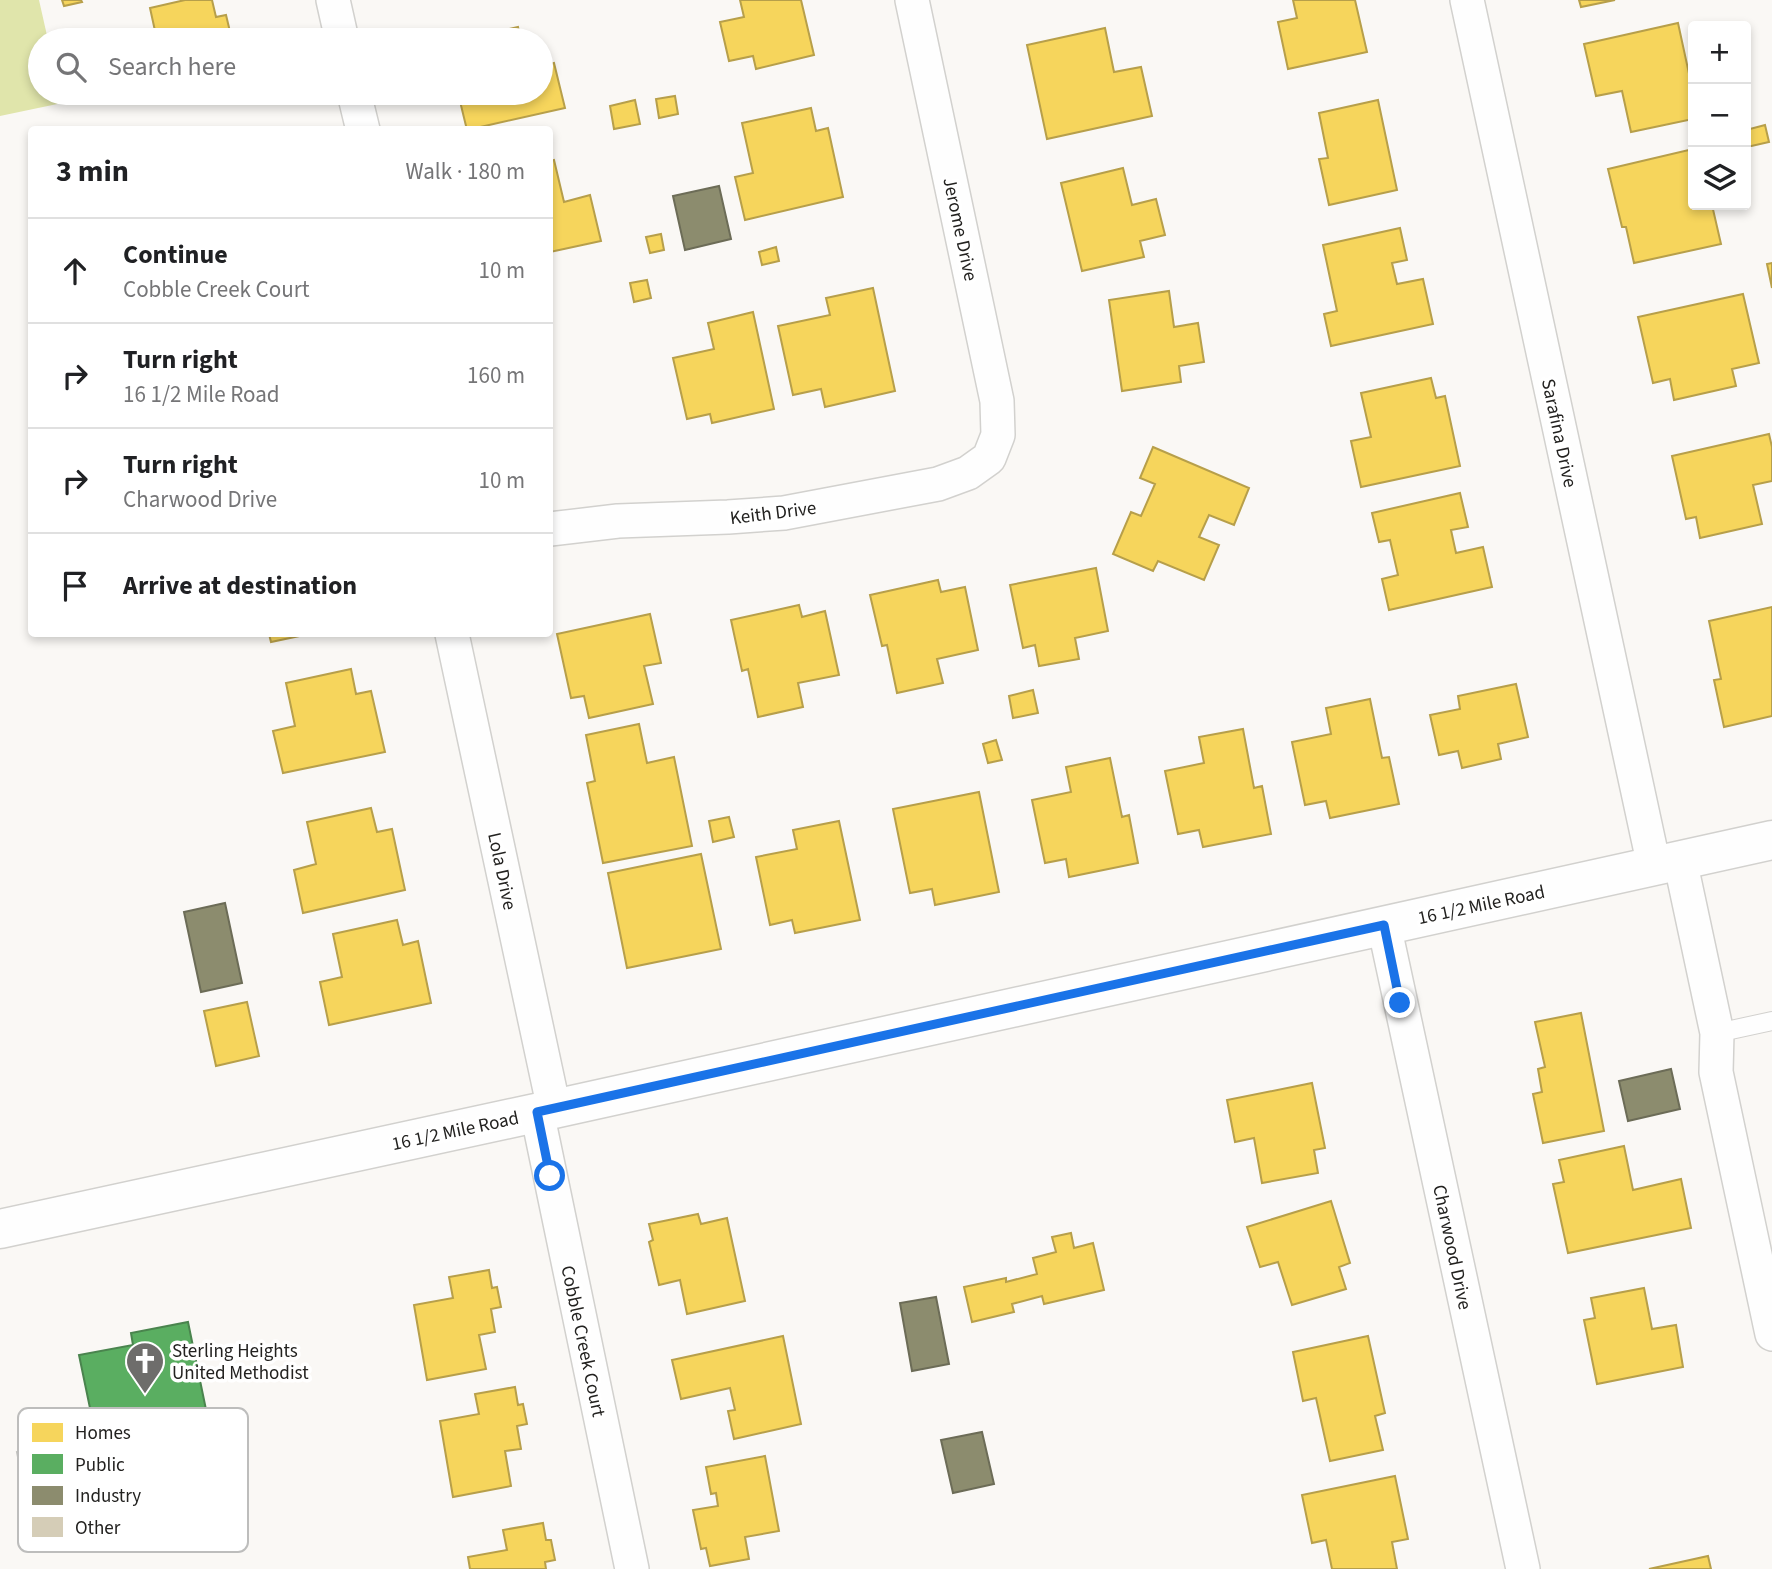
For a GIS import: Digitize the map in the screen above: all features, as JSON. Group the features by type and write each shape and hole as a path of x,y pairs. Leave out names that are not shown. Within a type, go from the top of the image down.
{"street":[{"path":"333,0 339,28"},
{"name":"Jerome Drive","path":"912,0 997,401 998,435 989,458"},
{"name":"Sarafina Drive","path":"1468,0 1667,863 1717,1032 1716,1072 1772,1334"},
{"path":"357,105 362,126"},
{"name":"Keith Drive","path":"553,529 618,520 784,513 938,484 968,473 989,458"},
{"name":"Lola Drive","path":"453,637 545,1111"},
{"name":"16 1/2 Mile Road","path":"0,1229 1772,840"},
{"name":"Charwood Drive","path":"1384,925 1523,1569"},
{"name":"Cobble Creek Court","path":"545,1111 632,1569"}],"lane":[{"path":"1717,1032 1772,1021"}],"green space":[{"path":"0,0 39,0 45,28 28,28 28,105 52,105 0,116"}],"building: Homes":[{"path":"62,0 81,0 82,2 64,6"},
{"path":"185,0 212,0 216,17 226,15 229,28 154,28 150,8"},
{"path":"740,0 801,0 814,55 756,69 753,56 729,61 720,22 744,17"},
{"path":"1293,0 1355,0 1367,52 1288,69 1278,22 1297,18"},
{"path":"1579,0 1615,0 1581,7"},
{"path":"1678,23 1688,69 1688,120 1631,132 1622,91 1596,96 1584,44"},
{"path":"1105,28 1114,72 1141,67 1152,116 1047,139 1027,45"},
{"path":"553,63 565,108 485,126 466,126 461,105 553,105"},
{"path":"675,96 678,114 659,118 656,99"},
{"path":"635,100 640,124 614,129 610,106"},
{"path":"1378,100 1397,190 1329,205 1319,159 1328,158 1319,113"},
{"path":"811,108 816,131 828,128 843,197 745,220 735,177 753,173 742,123"},
{"path":"1765,125 1769,142 1751,146 1751,129"},
{"path":"1688,150 1688,210 1713,210 1721,244 1634,263 1608,169"},
{"path":"553,160 564,202 590,195 601,241 553,251"},
{"path":"1123,168 1132,205 1156,199 1165,235 1140,241 1144,257 1082,271 1061,183"},
{"path":"1400,228 1407,260 1392,263 1397,284 1423,279 1433,324 1331,346 1324,314 1337,311 1323,245"},
{"path":"661,234 664,250 650,253 646,237"},
{"path":"776,247 779,261 762,265 759,252"},
{"path":"1772,263 1772,288 1767,264"},
{"path":"647,280 651,298 634,302 630,283"},
{"path":"873,288 895,391 825,407 821,389 793,395 778,326 830,315 826,298"},
{"path":"1169,291 1174,327 1198,323 1204,362 1179,366 1181,382 1122,391 1109,300"},
{"path":"1743,294 1759,363 1732,369 1736,386 1674,400 1670,379 1653,383 1638,317"},
{"path":"753,312 774,409 712,423 710,414 687,419 673,358 714,349 708,323"},
{"path":"1431,378 1436,398 1445,396 1460,466 1361,487 1351,441 1371,437 1361,393"},
{"path":"1769,434 1772,447 1772,481 1753,485 1762,524 1700,538 1696,517 1686,519 1672,456"},
{"path":"1153,447 1249,488 1234,525 1209,515 1199,537 1219,545 1204,580 1158,561 1153,571 1113,554 1131,512 1141,516 1155,484 1140,478"},
{"path":"1460,493 1468,527 1451,530 1456,553 1483,547 1492,587 1389,610 1382,579 1398,575 1390,540 1379,542 1372,513"},
{"path":"1096,568 1108,631 1075,638 1079,659 1039,666 1035,645 1023,648 1010,585"},
{"path":"938,580 941,592 965,587 978,650 937,659 943,683 897,693 887,645 882,646 870,595"},
{"path":"799,605 802,617 825,611 839,675 798,683 803,707 758,717 748,669 742,671 731,620"},
{"path":"1772,607 1772,716 1724,727 1714,680 1721,679 1709,621"},
{"path":"650,614 661,663 644,666 653,704 589,718 584,696 571,698 557,634"},
{"path":"270,637 295,637 271,642"},
{"path":"351,669 356,694 371,691 385,752 283,773 273,731 295,726 286,683"},
{"path":"1516,684 1528,737 1498,744 1501,759 1462,768 1458,751 1439,755 1430,715 1460,709 1458,696"},
{"path":"1033,690 1038,713 1013,718 1009,696"},
{"path":"1370,699 1382,758 1389,757 1399,804 1330,818 1326,801 1305,805 1292,742 1331,734 1326,708"},
{"path":"639,724 647,763 674,757 692,846 603,863 587,783 595,781 586,735"},
{"path":"1243,729 1254,788 1262,786 1271,834 1203,847 1199,830 1178,834 1165,771 1204,763 1199,737"},
{"path":"996,740 1002,760 988,763 983,744"},
{"path":"1110,758 1122,817 1129,815 1138,863 1069,877 1066,859 1045,863 1032,800 1071,792 1066,767"},
{"path":"979,792 999,892 935,905 932,889 910,893 893,809"},
{"path":"371,808 377,832 392,829 405,890 303,913 294,870 316,864 307,822"},
{"path":"729,817 734,837 713,842 709,821"},
{"path":"839,821 860,920 795,933 792,920 770,925 756,857 797,849 793,830"},
{"path":"701,854 721,949 627,968 608,873"},
{"path":"397,920 403,945 418,941 431,1003 329,1025 320,982 342,977 333,934"},
{"path":"247,1002 259,1056 216,1066 204,1011"},
{"path":"1581,1013 1604,1131 1543,1143 1533,1094 1542,1092 1538,1069 1545,1067 1535,1022"},
{"path":"1312,1083 1325,1148 1314,1150 1318,1173 1262,1183 1254,1138 1235,1142 1227,1100"},
{"path":"1624,1146 1633,1190 1681,1179 1691,1228 1568,1253 1553,1184 1564,1182 1559,1160"},
{"path":"1331,1201 1350,1263 1339,1267 1346,1289 1292,1305 1278,1262 1260,1267 1247,1227"},
{"path":"698,1214 701,1224 727,1218 745,1301 687,1314 680,1280 659,1285 649,1242 653,1240 649,1224"},
{"path":"1071,1233 1074,1248 1093,1243 1104,1290 1044,1304 1042,1296 1012,1304 1014,1312 972,1322 964,1287 1006,1278 1006,1282 1037,1274 1033,1258 1056,1252 1052,1237"},
{"path":"489,1270 492,1288 497,1287 501,1307 491,1309 495,1332 479,1335 486,1369 427,1380 414,1305 453,1298 449,1277"},
{"path":"1644,1288 1652,1329 1676,1325 1683,1367 1597,1384 1584,1320 1595,1318 1591,1298"},
{"path":"783,1336 801,1424 734,1439 728,1411 735,1410 730,1388 681,1399 672,1360"},
{"path":"1368,1336 1385,1413 1375,1416 1383,1450 1330,1461 1316,1398 1303,1401 1293,1352"},
{"path":"515,1387 518,1405 523,1404 527,1424 517,1426 521,1449 505,1451 511,1486 453,1497 440,1421 479,1414 475,1394"},
{"path":"765,1456 779,1531 745,1537 749,1559 710,1566 706,1548 701,1549 693,1510 718,1506 716,1493 711,1494 706,1467"},
{"path":"1395,1476 1408,1539 1392,1542 1397,1569 1332,1569 1326,1540 1312,1543 1302,1495"},
{"path":"543,1523 546,1540 551,1540 555,1560 545,1562 546,1569 470,1569 468,1557 507,1550 503,1530"},
{"path":"1708,1556 1711,1569 1649,1569"}],"building: Public":[{"path":"188,1322 206,1408 90,1408 79,1355 133,1345 131,1333"}],"building: Industry":[{"path":"719,186 731,239 685,250 673,196"},
{"path":"225,903 242,983 201,992 184,912"},
{"path":"1671,1069 1680,1109 1628,1121 1619,1081"},
{"path":"936,1297 949,1364 912,1371 900,1303"},
{"path":"982,1432 994,1484 953,1493 941,1440"}],"place":[{"name":"Sterling Heights United Methodist","path":"145,1395"}],"route":[{"path":"550,1176 537,1112 1384,925 1400,1003"}]}
